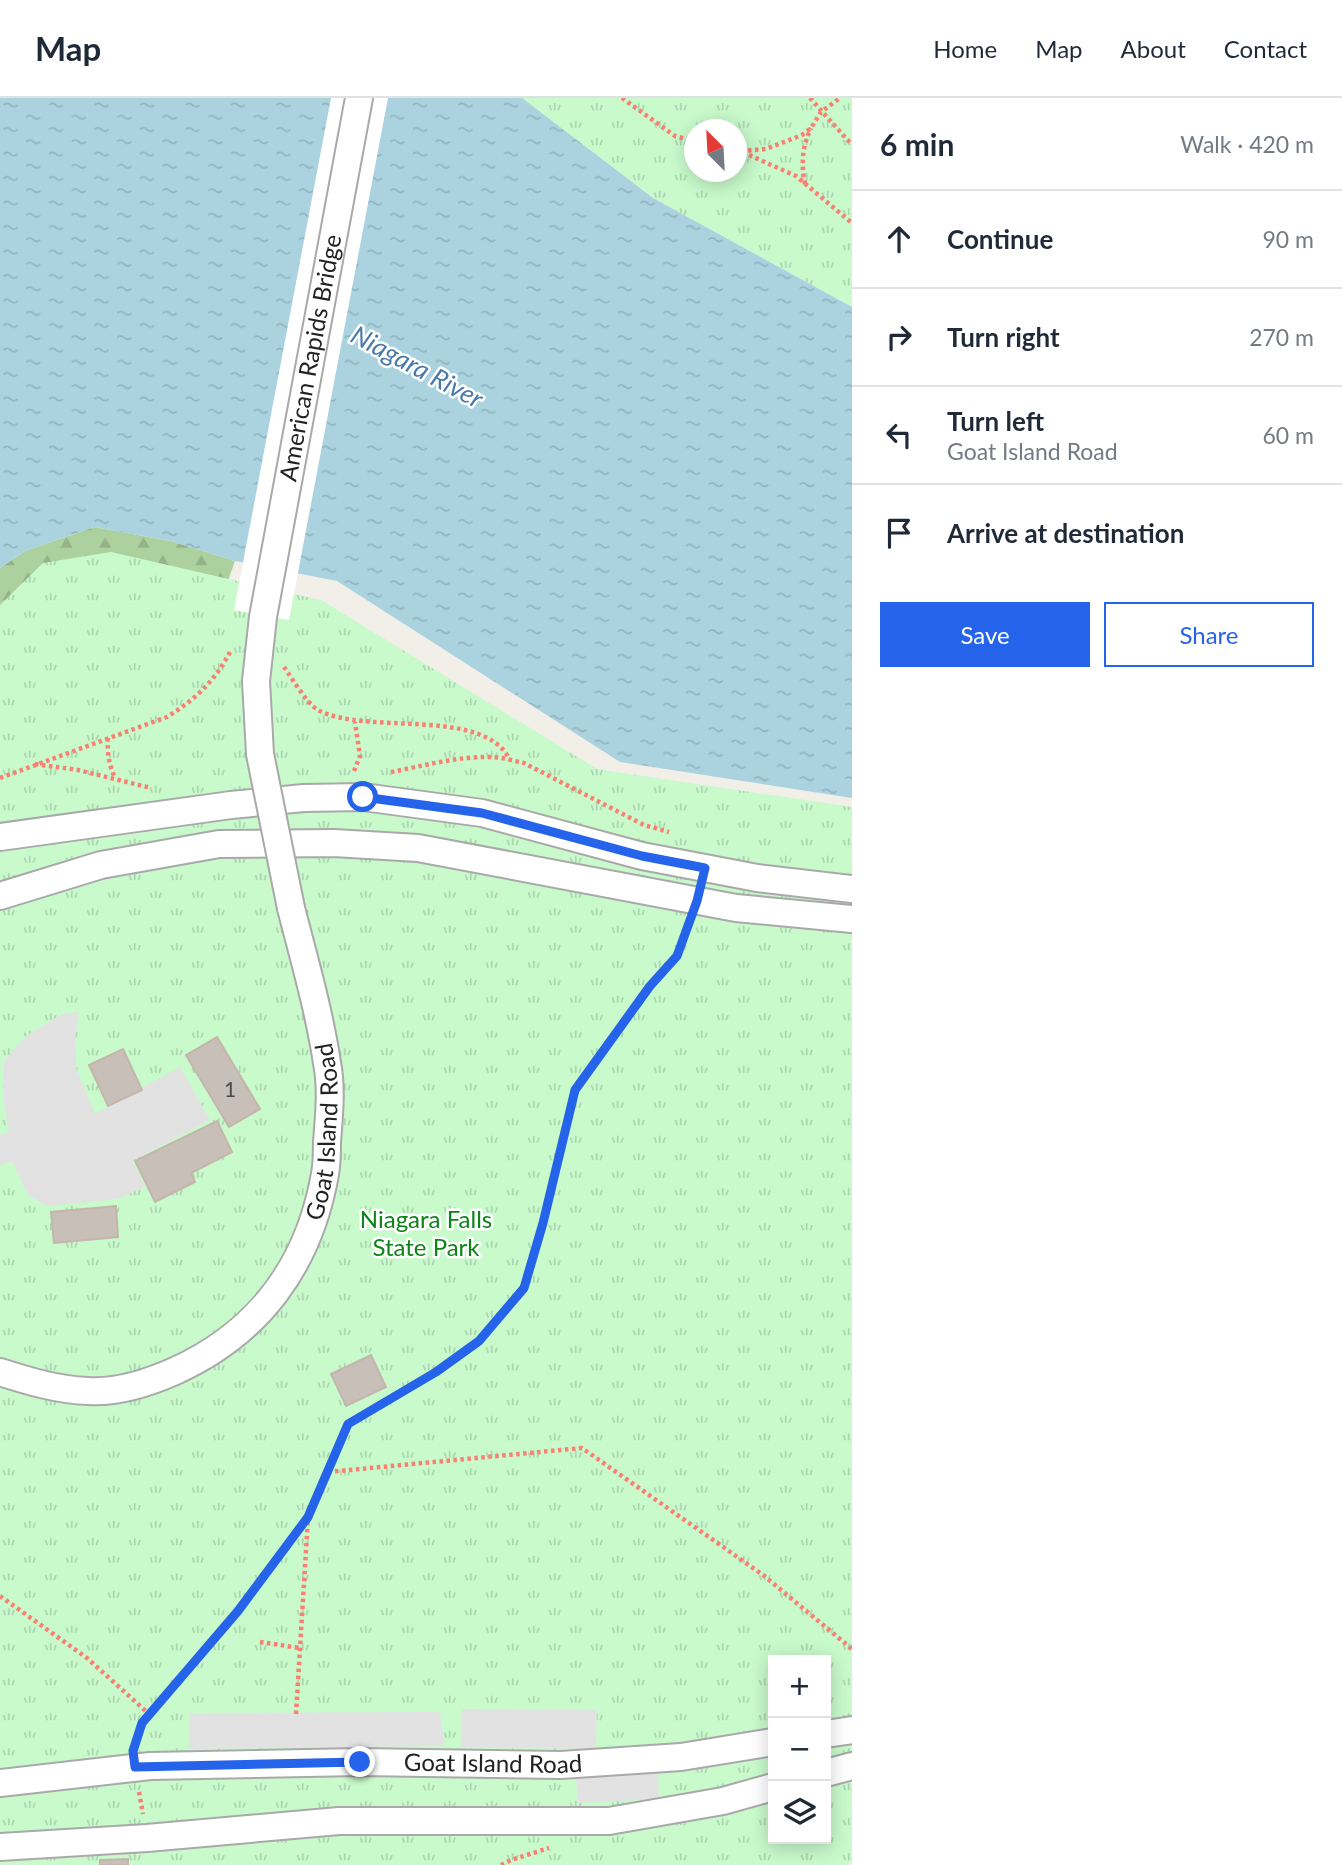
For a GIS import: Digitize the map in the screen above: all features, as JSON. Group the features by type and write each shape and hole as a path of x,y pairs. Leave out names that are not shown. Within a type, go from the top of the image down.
{"street":[{"name":"American Rapids Bridge","path":"263,617 359,98"},
{"name":"Goat Island Road","path":"0,1372 60,1388 90,1392 153,1381 198,1361 233,1338 260,1314 282,1285 310,1231 326,1173 328,1065 291,908 260,754 256,681 263,617"},
{"path":"0,836 231,805 304,798 363,797 482,813 642,856 731,873 852,889"},
{"path":"0,895 101,865 219,844 334,843 418,848 736,908 852,919"},
{"path":"831,1733 852,1730"},
{"name":"Goat Island Road","path":"0,1783 135,1767 360,1762 561,1765 681,1757 768,1743"},
{"path":"831,1772 852,1766"},
{"path":"0,1847 147,1838 339,1821 609,1821 723,1801 768,1788"}],"path":[{"path":"622,98 675,136 684,138"},
{"path":"810,98 852,145"},
{"path":"805,184 802,170 803,145 821,112 840,98"},
{"path":"747,151 766,149 802,135 811,128"},
{"path":"747,156 796,176 852,223"},
{"path":"0,778 167,717 205,690 222,668 236,642"},
{"path":"280,661 316,709 355,722 444,725 486,737 505,750 510,760"},
{"path":"349,781 360,756 355,722"},
{"path":"108,738 109,765 116,779"},
{"path":"35,764 78,770 154,789"},
{"path":"147,1838 133,1751 142,1723 238,1611 308,1517 348,1424 436,1372 479,1341 524,1288 543,1223 575,1090 650,986 677,956 697,901"},
{"path":"328,1472 582,1448 763,1575 852,1649"},
{"path":"296,1714 308,1517"},
{"path":"0,1596 87,1658 149,1714"},
{"path":"260,1642 300,1648"}],"green space":[{"path":"522,98 852,98 852,307 653,198"},
{"path":"94,527 171,541 235,561 217,612 0,750 0,568 25,551"},
{"name":"Niagara Falls State Park","path":"111,552 321,600 597,769 852,807 852,1862 846,1865 0,1865 0,605 43,563"}],"shaded area":[{"path":"79,1012 75,1040 76,1068 95,1114 180,1067 210,1120 132,1161 145,1187 117,1199 47,1206 28,1195 12,1161 0,1165 0,1135 9,1131 3,1097 4,1061 26,1036 62,1014"},
{"path":"462,1709 597,1710 596,1749 461,1747"},
{"path":"440,1712 445,1746 189,1749 189,1713"},
{"path":"658,1773 659,1799 578,1803 576,1777"}],"water":[{"name":"Niagara River","path":"0,98 522,98 653,198 852,307 852,798 620,762 337,581 235,561 171,541 94,527 25,551 0,568"}],"pier":[{"path":"331,98 388,98 289,620 234,610"}],"building":[{"path":"217,1037 260,1109 229,1127 186,1055"},
{"path":"123,1049 142,1090 108,1106 89,1065"},
{"path":"217,1121 232,1152 191,1173 195,1182 155,1202 135,1161"},
{"path":"116,1206 118,1237 54,1243 51,1212"},
{"path":"371,1355 386,1387 346,1406 331,1374"},
{"path":"128,1859 128,1865 100,1865 100,1860"}],"route":[{"path":"360,1762 135,1767 133,1751 142,1723 238,1611 308,1517 348,1424 436,1372 479,1341 524,1288 543,1223 575,1090 650,986 677,956 697,901 705,868 642,856 482,813 363,797"}]}
